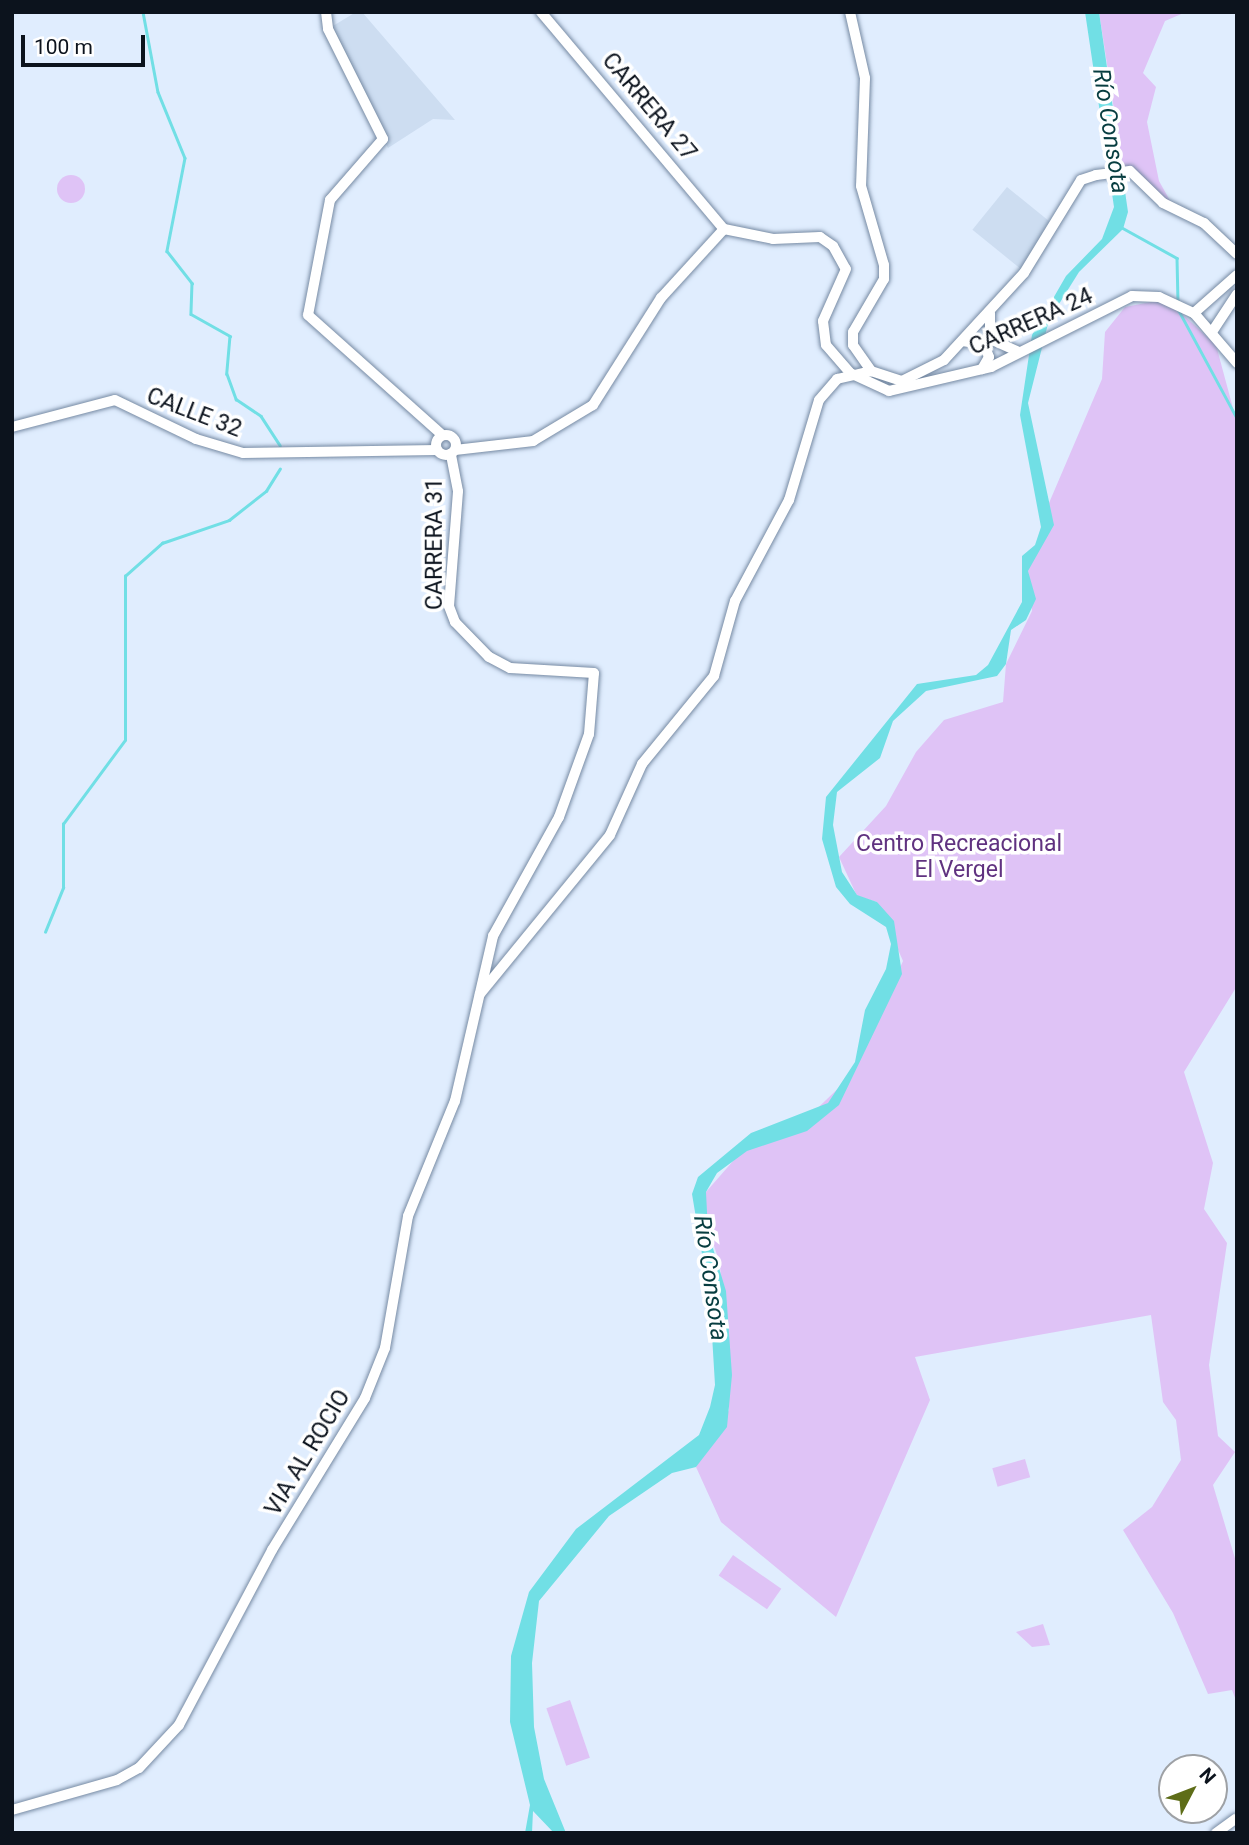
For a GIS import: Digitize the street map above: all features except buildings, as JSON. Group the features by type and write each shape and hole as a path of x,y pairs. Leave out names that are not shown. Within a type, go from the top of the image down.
{"main road":[{"path":"326,12 328,29 383,139 325,215 308,315 324,336 426,421 438,442 452,450 533,441 593,405 661,298 724,229 773,239 820,237 832,246 846,269 823,333 850,373 818,400 789,500 735,601 714,676 642,764 610,835 475,1000"},
{"name":"CARRERA 27","path":"541,12 724,229"},
{"path":"850,12 864,66 861,186 884,265 884,279 853,332 853,345 871,371"},
{"name":"CARRERA 24","path":"850,373 871,371 888,380 911,378 962,341 1024,273 1081,180 1096,175 1130,171 1163,203 1204,223 1237,254"},
{"path":"1237,275 1194,313 1237,363"},
{"path":"1212,332 1237,294"},
{"name":"CARRERA 24","path":"850,373 899,392 982,369 1132,296 1159,297 1194,313"},
{"path":"990,313 990,339 1008,352 1020,351"},
{"path":"962,341 984,344 989,357 982,369"},
{"name":"CALLE 32","path":"12,428 115,400 197,439 243,453 411,451 438,442"},
{"path":"438,442 452,450"},
{"name":"CARRERA 31","path":"452,450 457,526 449,606 455,622 489,657 510,668 594,673"},
{"name":"VIA AL ROCIO","path":"12,1810 139,1768 179,1725 206,1680 272,1550 375,1378 408,1216 444,1138 475,1000 500,920 559,817 589,734 594,673"},
{"path":"1216,1833 1236,1818"},
{"path":"1223,1833 1236,1818"}],"shaded area":[{"path":"356,12 362,12 455,120 433,119 388,148 328,29"},
{"path":"1007,187 1055,226 1021,269 972,230"}],"green space":[{"path":"1099,12 1186,12 1165,21 1143,73 1156,87 1147,122 1159,181 1173,206 1123,168"},
{"path":"71,175 81,179 85,189 81,199 71,203 61,199 57,189 61,179"},
{"name":"Centro Recreacional El Vergel","path":"1166,299 1216,345 1237,423 1237,986 1184,1072 1213,1163 1204,1209 1227,1243 1209,1365 1218,1436 1235,1452 1213,1485 1237,1565 1237,1703 1232,1690 1208,1694 1173,1613 1123,1530 1152,1507 1181,1460 1176,1420 1163,1402 1151,1315 915,1357 930,1400 836,1617 721,1522 696,1467 729,1410 720,1264 699,1200 747,1145 799,1126 852,1075 903,961 877,902 857,896 839,857 886,806 916,752 944,720 1003,702 1006,664 1032,611 1028,571 1049,503 1102,379 1105,332 1125,307"},
{"path":"1025,1459 1030,1477 998,1487 992,1468"},
{"path":"733,1555 781,1589 767,1609 719,1575"},
{"path":"1043,1624 1050,1645 1032,1647 1016,1632"},
{"path":"570,1700 590,1758 566,1766 546,1708"}],"water":[{"name":"Río Consota","path":"1085,12 1099,12 1128,212 1123,229 1079,272 1049,320 1028,403 1054,525 1028,571 1036,599 1026,620 1011,630 1006,664 997,676 926,691 893,721 880,758 837,792 833,825 842,872 857,895 877,902 894,921 902,974 839,1105 807,1131 747,1151 717,1173 706,1192 708,1232 726,1291 732,1375 727,1427 696,1467 672,1473 609,1516 539,1601 532,1663 534,1727 544,1779 566,1833 554,1833 533,1811 532,1833 525,1833 530,1805 510,1722 511,1656 529,1592 576,1529 699,1435 710,1407 715,1385 710,1302 692,1194 698,1177 751,1133 828,1103 855,1062 865,1010 886,969 891,944 886,927 850,904 836,887 822,839 826,797 917,684 976,675 988,665 1022,602 1022,556 1035,545 1041,527 1020,415 1032,335 1066,276 1102,239 1114,207"}],"waterway":[{"path":"143,12 158,92 185,158 167,251 192,283 191,314 230,336 227,374 236,399 261,416 280,445"},
{"path":"1121,227 1177,258 1178,302"},
{"path":"1178,309 1237,418"},
{"path":"45,932 63,888 63,824 125,740 125,576 162,543 229,520 266,491 280,469"}]}
